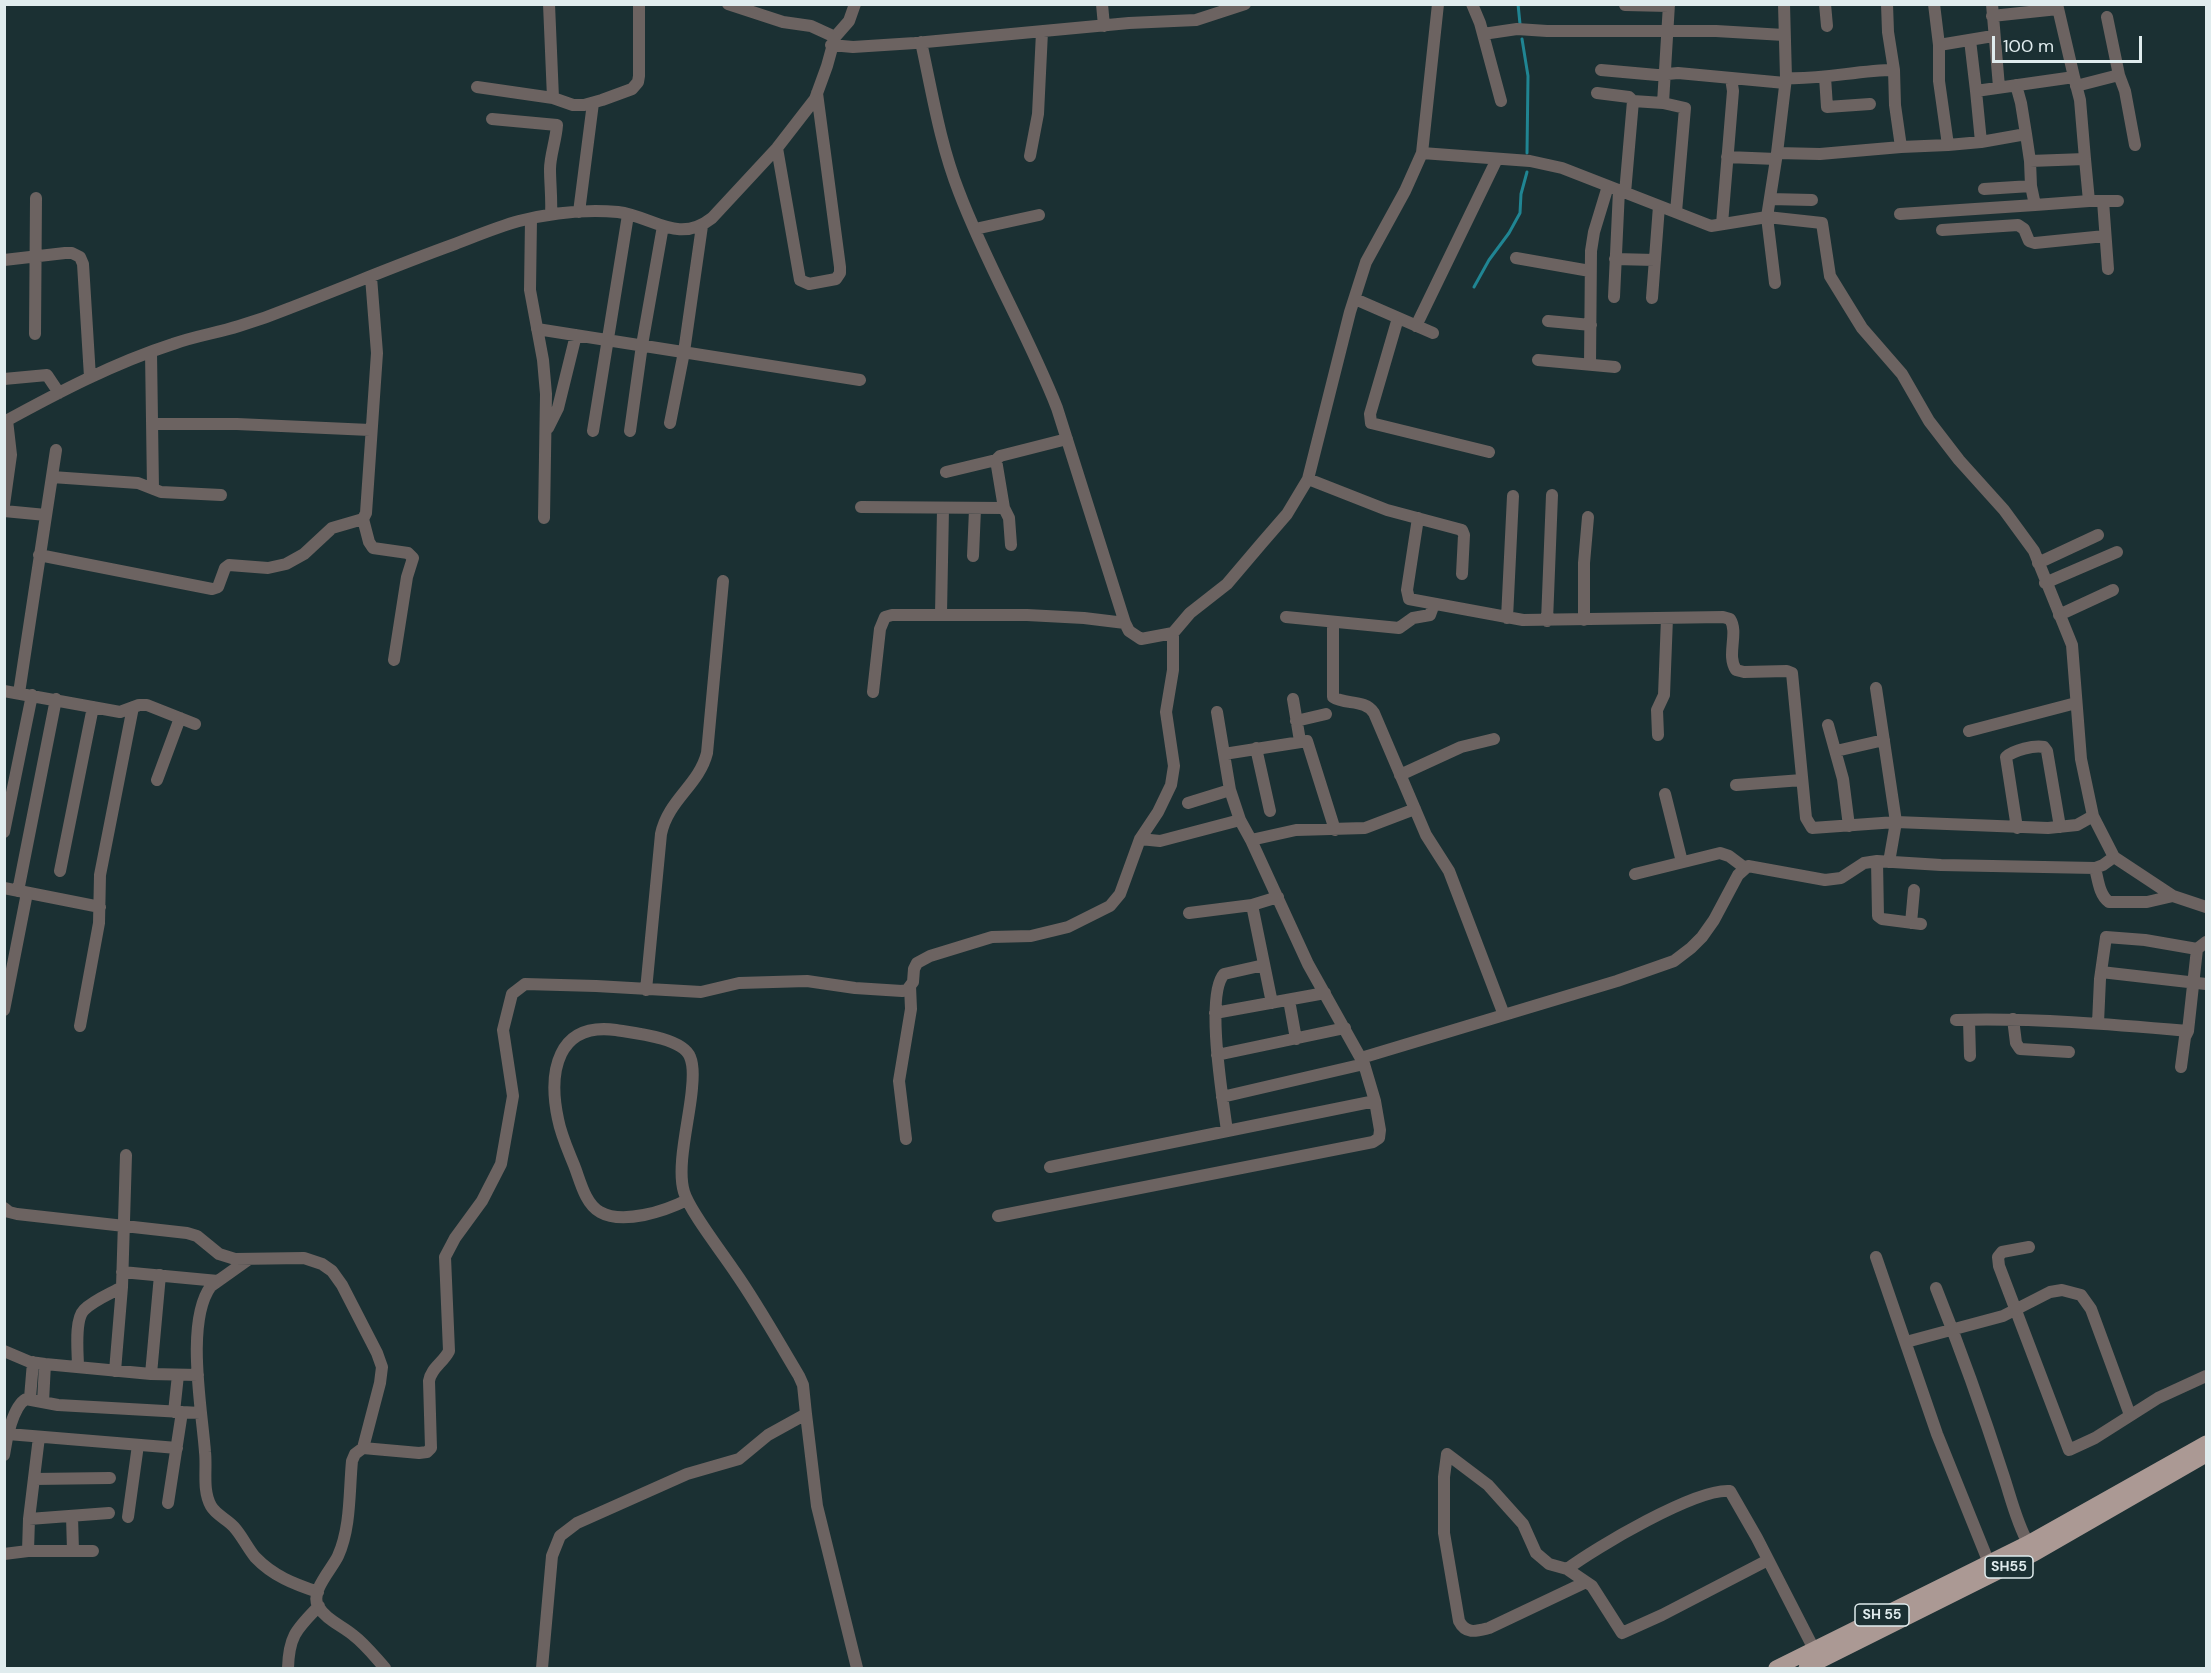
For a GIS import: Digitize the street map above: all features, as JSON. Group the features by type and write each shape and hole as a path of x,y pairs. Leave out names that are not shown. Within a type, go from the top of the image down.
{"main road":[{"name":"SH 55","path":"1776,1668 1817,1655 2028,1543 2206,1443"},
{"name":"SH55","path":"1806,1668 1817,1655 2034,1554 2206,1455"}],"street":[{"path":"549,4 553,98"},
{"path":"477,87 553,98 573,105 593,103 632,89 638,82 639,4"},
{"path":"728,4 775,20 811,26 833,41 853,46 1196,20 1211,10 1245,4"},
{"path":"4,505 11,455 6,421 90,377 151,352 203,334 237,327 516,222 551,214 620,212 663,226 688,230 702,226 712,219 777,148 814,99 827,66 833,41 849,21 855,4"},
{"path":"1102,4 1104,26"},
{"path":"921,42 939,126 958,191 1031,346 1057,408 1125,623 1129,631 1141,639 1173,633 1190,613 1227,584 1287,514 1308,479 1354,299 1366,262 1405,191 1422,153 1438,4"},
{"path":"1472,4 1483,33 1501,101"},
{"path":"1775,283 1767,217 1777,156 1785,80 1784,4"},
{"path":"1826,4 1827,26"},
{"path":"1887,4 1897,125 1901,147"},
{"path":"1934,4 1939,45 1939,81 1948,144"},
{"path":"1625,5 1669,5 1663,103"},
{"path":"1999,87 1992,10 2057,7 2075,81 2083,127 2089,201"},
{"path":"2107,17 2135,145"},
{"path":"1483,33 1517,29 1784,35"},
{"path":"1030,156 1038,114 1042,32"},
{"path":"1939,45 1994,36"},
{"path":"1970,40 1981,142"},
{"path":"1601,70 1785,80 1872,70 1894,70"},
{"path":"1976,91 2119,75"},
{"path":"1825,77 1827,107 1870,104"},
{"path":"1722,224 1731,78"},
{"path":"2016,86 2026,134 2035,205"},
{"path":"777,148 800,280 809,284 836,279 840,273 840,267 817,93"},
{"path":"1597,93 1629,97 1633,101 1663,103 1685,108 1676,212"},
{"path":"1614,297 1617,190 1633,101"},
{"path":"579,212 593,103"},
{"path":"492,119 557,125 550,167 551,214"},
{"path":"1727,157 1820,154 1981,142 2026,134"},
{"path":"1422,153 1530,161 1562,168 1711,226 1767,217 1822,223 1830,276 1862,328 1902,374 1929,421 1959,460 2004,510 2034,551 2072,645 2081,759 2093,816 2114,857 2173,896 2206,907"},
{"path":"1416,326 1497,159"},
{"path":"2030,161 2085,159"},
{"path":"1984,189 2031,186"},
{"path":"1590,364 1592,240 1617,190"},
{"path":"35,334 36,198"},
{"path":"1770,198 1812,200"},
{"path":"2103,201 2108,269"},
{"path":"1900,214 2118,201"},
{"path":"1652,298 1659,206"},
{"path":"593,431 628,215"},
{"path":"975,229 1039,215"},
{"path":"531,219 531,290 545,377 547,430 544,518"},
{"path":"1942,230 2018,225 2024,229 2029,241 2035,243 2105,236"},
{"path":"630,430 663,226"},
{"path":"670,423 684,352 702,226"},
{"path":"4,260 72,253 80,257 90,377"},
{"path":"1516,258 1590,271"},
{"path":"1616,259 1654,260"},
{"path":"371,276 377,353 366,513 363,519 369,542 373,548 408,553 413,558 407,577 394,660"},
{"path":"1354,299 1433,333"},
{"path":"1398,318 1370,421 1374,424 1489,452"},
{"path":"1548,321 1590,325"},
{"path":"537,329 860,380"},
{"path":"547,430 558,408 576,335"},
{"path":"151,352 153,489"},
{"path":"1538,360 1615,367"},
{"path":"4,379 47,375 59,393"},
{"path":"152,424 237,424 370,430"},
{"path":"946,472 1067,439"},
{"path":"19,693 56,450"},
{"path":"996,460 1004,508 1010,524 1011,545"},
{"path":"52,477 138,483 170,493 221,495"},
{"path":"1308,479 1387,510 1462,530 1464,535 1462,574"},
{"path":"1547,621 1552,495"},
{"path":"1507,618 1514,496"},
{"path":"861,507 1004,508"},
{"path":"941,614 943,508"},
{"path":"973,556 975,509"},
{"path":"4,511 46,515"},
{"path":"1584,620 1584,563 1588,517"},
{"path":"1418,518 1407,594 1409,599 1507,618 1547,621 1730,619 1733,627 1732,661 1736,670 1792,673 1806,818 1809,826 1816,828 1896,822 2017,828 2060,827 2077,825 2093,816"},
{"path":"39,555 212,589 218,587 225,568 229,565 268,568 286,564 304,554 332,528 363,519"},
{"path":"2038,563 2098,535"},
{"path":"2046,583 2117,552"},
{"path":"646,990 664,821 669,810 700,773 707,753 723,581"},
{"path":"2059,615 2113,590"},
{"path":"1286,616 1399,628 1413,618 1430,615 1434,604"},
{"path":"873,692 880,629 885,617 901,614 1055,616 1125,623"},
{"path":"1658,735 1657,710 1664,695 1667,618"},
{"path":"1333,622 1333,697 1371,708 1428,840 1449,871 1504,1015"},
{"path":"906,1139 899,1081 911,1009 911,984 917,963 930,956 992,937 1031,936 1068,927 1110,906 1120,894 1171,784 1174,766 1166,712 1173,670 1173,633"},
{"path":"1876,688 1896,822 1883,861 1878,916 1882,919 1916,924 1914,890"},
{"path":"4,691 120,712 147,705 195,724"},
{"path":"4,832 32,695"},
{"path":"4,1010 56,699"},
{"path":"1293,699 1300,741"},
{"path":"1969,731 2076,703"},
{"path":"60,871 93,707"},
{"path":"80,1026 99,923 100,875 133,707"},
{"path":"998,1216 1372,1142 1380,1135 1375,1101 1362,1061 1308,964 1240,820 1230,790 1217,712"},
{"path":"1296,721 1326,714"},
{"path":"157,780 180,718"},
{"path":"1828,725 1844,779 1849,826"},
{"path":"1400,775 1461,747 1494,739"},
{"path":"1836,751 1884,740"},
{"path":"1224,754 1307,741 1335,830"},
{"path":"2017,828 2006,757 2008,754 2039,746 2044,747 2047,751 2060,827"},
{"path":"1256,748 1270,811"},
{"path":"1736,785 1802,780"},
{"path":"1188,803 1230,790"},
{"path":"1665,794 1682,862"},
{"path":"1251,840 1296,830 1370,827 1414,809"},
{"path":"1146,840 1240,820"},
{"path":"1635,874 1714,854 1725,854 1745,868"},
{"path":"1222,1097 1362,1061 1674,961 1702,938 1738,875 1745,868 1754,866 1833,879 1849,874 1864,863 1883,861 2095,868 2114,857"},
{"path":"2095,868 2104,898 2109,902 2147,902 2173,896"},
{"path":"4,888 100,907"},
{"path":"1190,913 1252,905 1278,897"},
{"path":"1252,905 1272,1003"},
{"path":"2098,1023 2106,937 2202,945 2200,982 2185,1037 2181,1067"},
{"path":"1227,1131 1217,1055 1214,1002 1222,976 1228,972 1264,965"},
{"path":"2101,972 2200,982"},
{"path":"363,1448 419,1453 427,1452 430,1448 429,1381 432,1371 449,1351 445,1257 455,1238 482,1201 501,1164 513,1096 502,1030 512,994 525,984 702,992 739,983 807,981 865,989 902,991 907,990 911,984"},
{"path":"1215,1014 1325,993"},
{"path":"1289,1000 1296,1039"},
{"path":"1956,1020 2013,1019 2098,1023 2188,1031"},
{"path":"2013,1019 2016,1043 2020,1048 2069,1052"},
{"path":"1969,1020 1970,1056"},
{"path":"1217,1055 1345,1028"},
{"path":"687,1200 670,1209 645,1215 613,1216 603,1214 592,1205 561,1133 554,1082 559,1056 564,1047 584,1032 598,1029 616,1030 676,1042 690,1055 693,1074 682,1182 687,1200 754,1299 803,1385 817,1506 857,1668"},
{"path":"1050,1167 1375,1101"},
{"path":"115,1371 123,1272 126,1155"},
{"path":"4,1208 17,1214 193,1234 219,1254 235,1259 303,1258 315,1260 332,1271 342,1285 382,1367 363,1448 355,1454 352,1461 349,1505 343,1542 338,1557 318,1592 316,1601 326,1616 354,1635 384,1668"},
{"path":"2029,1247 2002,1252 1998,1257 1999,1266 2069,1450 2095,1438 2158,1398 2206,1376"},
{"path":"1876,1257 1937,1434 1989,1563"},
{"path":"249,1259 211,1286 203,1299 198,1330 198,1375 207,1492 213,1509 234,1527 255,1556 275,1574 290,1583 318,1592"},
{"path":"123,1272 218,1281"},
{"path":"151,1374 160,1275"},
{"path":"78,1367 79,1325 82,1314 91,1305 122,1287"},
{"path":"1936,1288 1953,1329 2004,1475 2010,1502 2028,1543"},
{"path":"1906,1342 2003,1316 2037,1298 2062,1290 2074,1292 2086,1300 2130,1415"},
{"path":"9,1352 36,1363 151,1374 198,1375"},
{"path":"30,1398 36,1363"},
{"path":"36,1363 43,1402"},
{"path":"168,1503 177,1449 178,1375"},
{"path":"4,1455 8,1434 21,1402 30,1398 58,1405 200,1413"},
{"path":"542,1668 552,1556 560,1536 577,1523 687,1474 739,1460 768,1435 807,1414"},
{"path":"8,1434 177,1449"},
{"path":"28,1551 29,1520 39,1437"},
{"path":"128,1517 138,1445"},
{"path":"1586,1582 1489,1628 1467,1631 1462,1628 1444,1533 1444,1477 1448,1454 1488,1485 1523,1524 1536,1553 1549,1564 1567,1569 1592,1586 1622,1633 1768,1560"},
{"path":"34,1479 110,1478"},
{"path":"1567,1569 1601,1545 1668,1511 1720,1490 1730,1491 1817,1655"},
{"path":"29,1520 109,1513"},
{"path":"72,1516 73,1551"},
{"path":"4,1554 28,1551 93,1551"},
{"path":"288,1668 293,1635 318,1606"}],"waterway":[{"path":"1518,4 1520,24"},
{"path":"1522,39 1528,76 1527,153"},
{"path":"1474,287 1520,213 1521,194 1527,172"}]}
